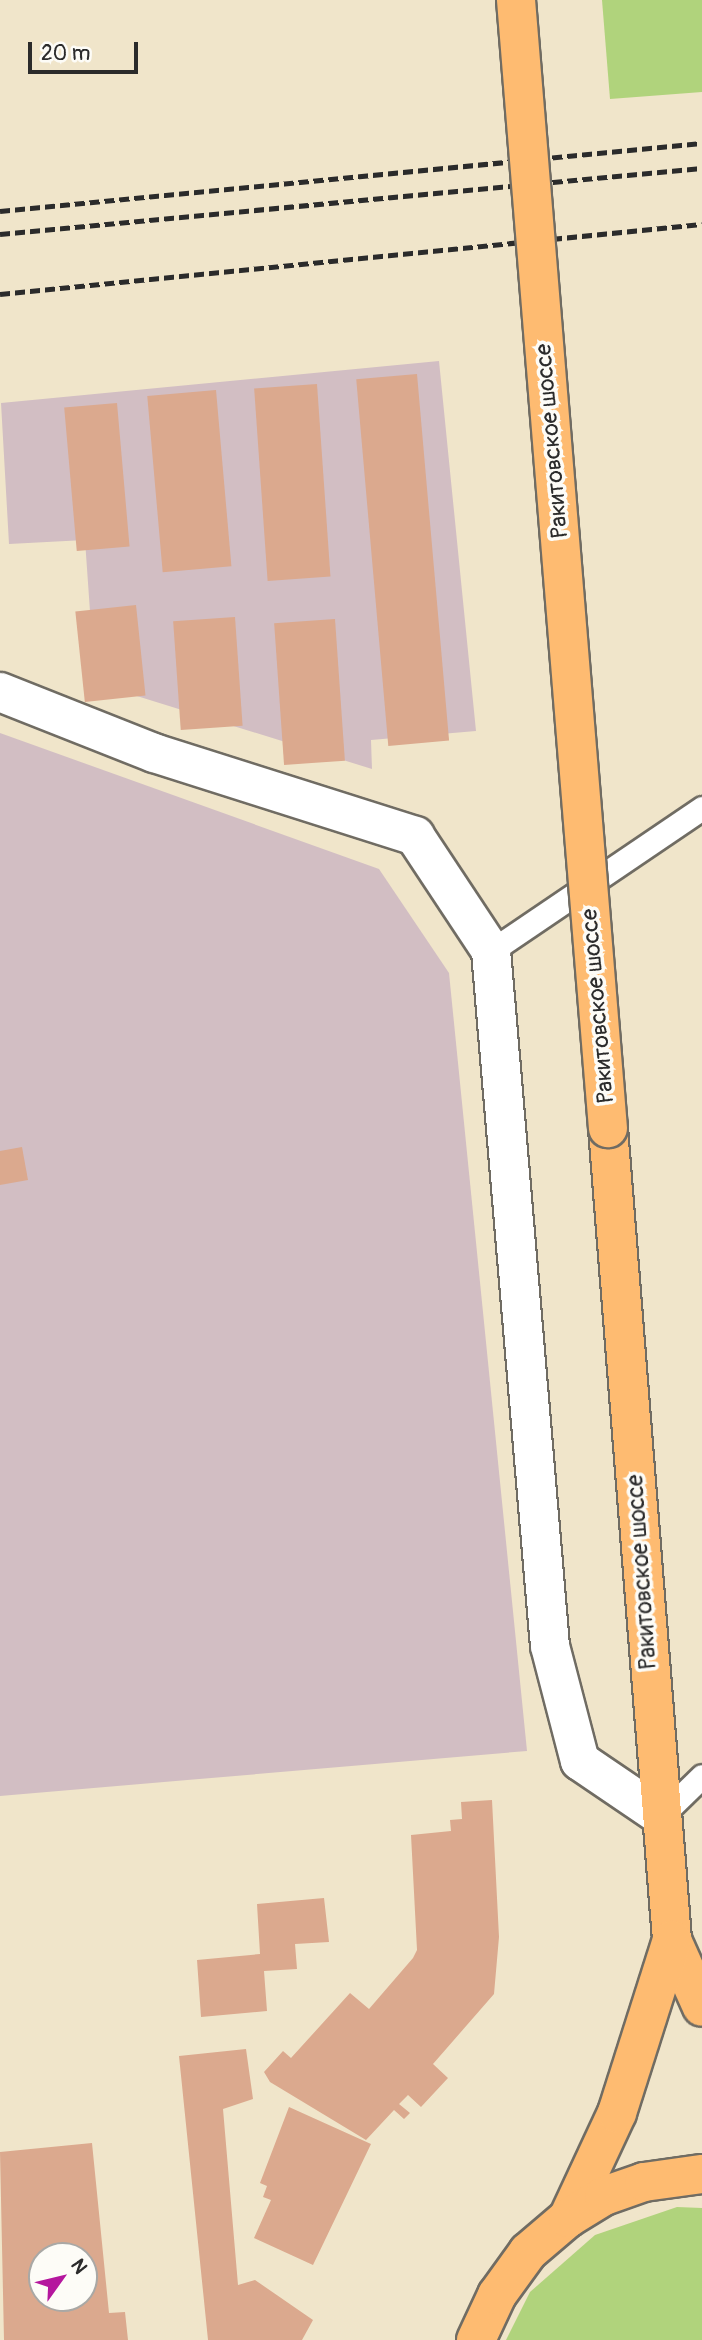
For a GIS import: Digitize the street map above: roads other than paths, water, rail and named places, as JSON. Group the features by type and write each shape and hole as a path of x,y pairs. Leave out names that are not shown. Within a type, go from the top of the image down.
{"main road":[{"name":"Ракитовское шоссе","path":"516,0 672,1940 702,2007"},
{"path":"568,2218 617,2113 672,1940"},
{"path":"476,2340 496,2295 528,2252 568,2218 604,2196 644,2182 702,2174"}],"street":[{"path":"0,692 154,753 415,836 491,951 550,1646 580,1761 661,1816"}],"lane":[{"path":"491,951 702,808"},
{"path":"661,1816 702,1776"}],"railway":[{"path":"0,211 702,143"},
{"path":"0,234 702,168"},
{"path":"0,294 702,224"}]}
